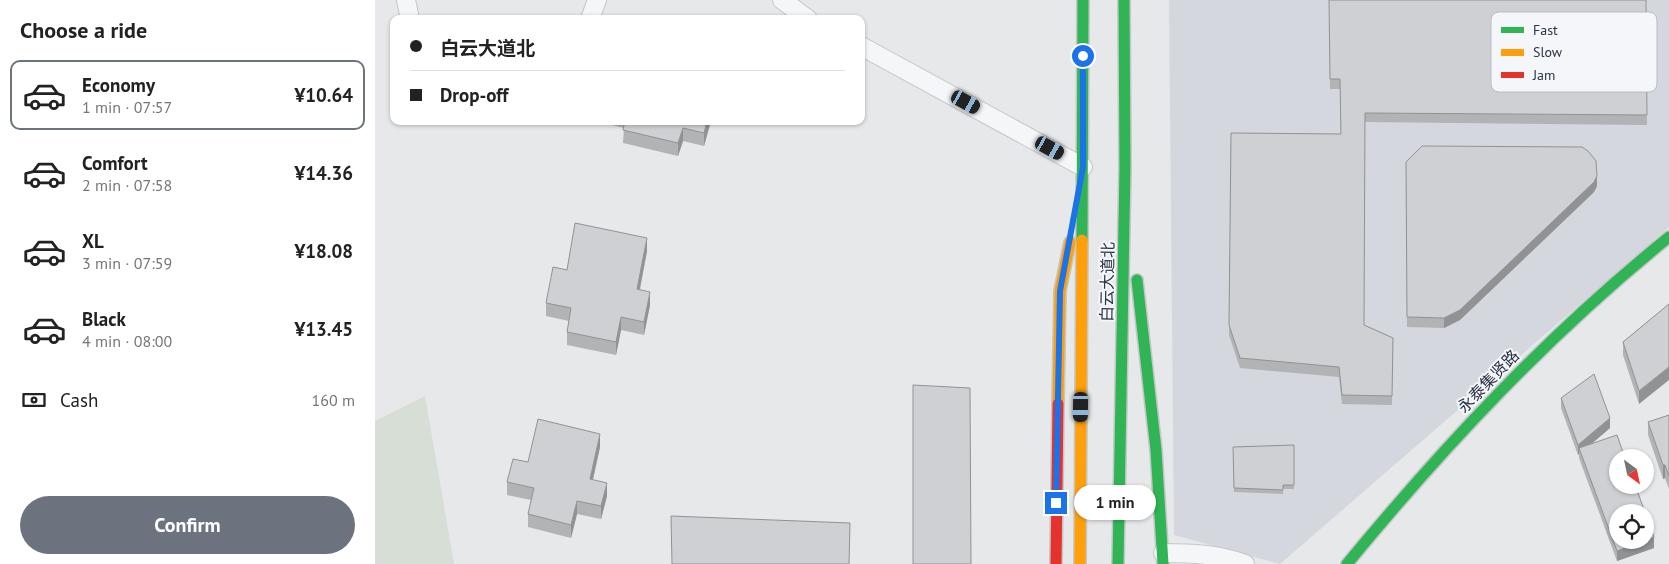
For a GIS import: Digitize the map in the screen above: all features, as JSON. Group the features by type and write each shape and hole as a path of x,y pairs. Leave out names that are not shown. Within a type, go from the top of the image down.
{"main road":[{"name":"白云大道北","path":"1080,564 1083,0"},
{"name":"白云大道北","path":"1118,564 1125,167 1124,0"},
{"path":"1056,564 1060,291 1083,167"},
{"path":"1125,167 1156,450 1163,558"},
{"name":"永泰集贤路","path":"1347,564 1394,506 1525,365 1600,294 1669,237"}],"street":[{"path":"406,0 409,15"},
{"path":"591,15 597,0"},
{"path":"782,0 803,15"},
{"path":"865,48 1083,167"},
{"path":"1163,558 1197,553 1245,564"}],"shaded area":[{"path":"1169,0 1669,0 1669,227 1280,564 1174,535"},
{"path":"425,396 454,564 375,564 375,421"}],"building":[{"path":"1329,0 1646,0 1646,12 1491,12 1491,92 1647,92 1647,115 1365,113 1364,325 1393,338 1392,396 1342,395 1339,367 1240,358 1229,325 1231,133 1341,134 1340,79 1330,79"},
{"path":"624,125 706,125 704,133 683,128 678,143 623,130"},
{"path":"1422,146 1582,147 1596,161 1597,176 1594,182 1460,310 1444,318 1407,317 1406,162"},
{"path":"575,223 647,238 637,289 650,292 644,322 621,317 616,342 567,332 571,308 546,303 553,267 567,270"},
{"path":"1669,304 1669,367 1639,391 1623,342"},
{"path":"1594,374 1610,418 1578,445 1561,398"},
{"path":"913,385 970,388 971,564 913,564"},
{"path":"1669,415 1669,476 1665,465 1663,465 1648,422"},
{"path":"538,419 600,434 590,479 607,483 601,506 577,501 571,525 528,514 534,488 507,482 513,459 528,462"},
{"path":"1617,435 1622,449 1609,449 1609,494 1638,494 1642,504 1609,504 1609,529 1579,448"},
{"path":"1294,445 1294,485 1283,485 1283,490 1234,488 1233,447"},
{"path":"671,516 850,523 849,564 672,564"}],"traffic: fast":[{"path":"1082,240 1083,0"},
{"path":"1118,564 1125,167 1124,0"},
{"path":"1347,564 1422,476 1500,392 1582,312 1669,237"},
{"path":"1137,280 1156,450 1163,564"}],"traffic: slow":[{"path":"1080,564 1082,240"},
{"path":"1058,404 1060,291 1070,242"}],"traffic: jam":[{"path":"1056,564 1058,404"}],"route":[{"path":"1056,503 1060,291 1083,167 1083,56"}]}
